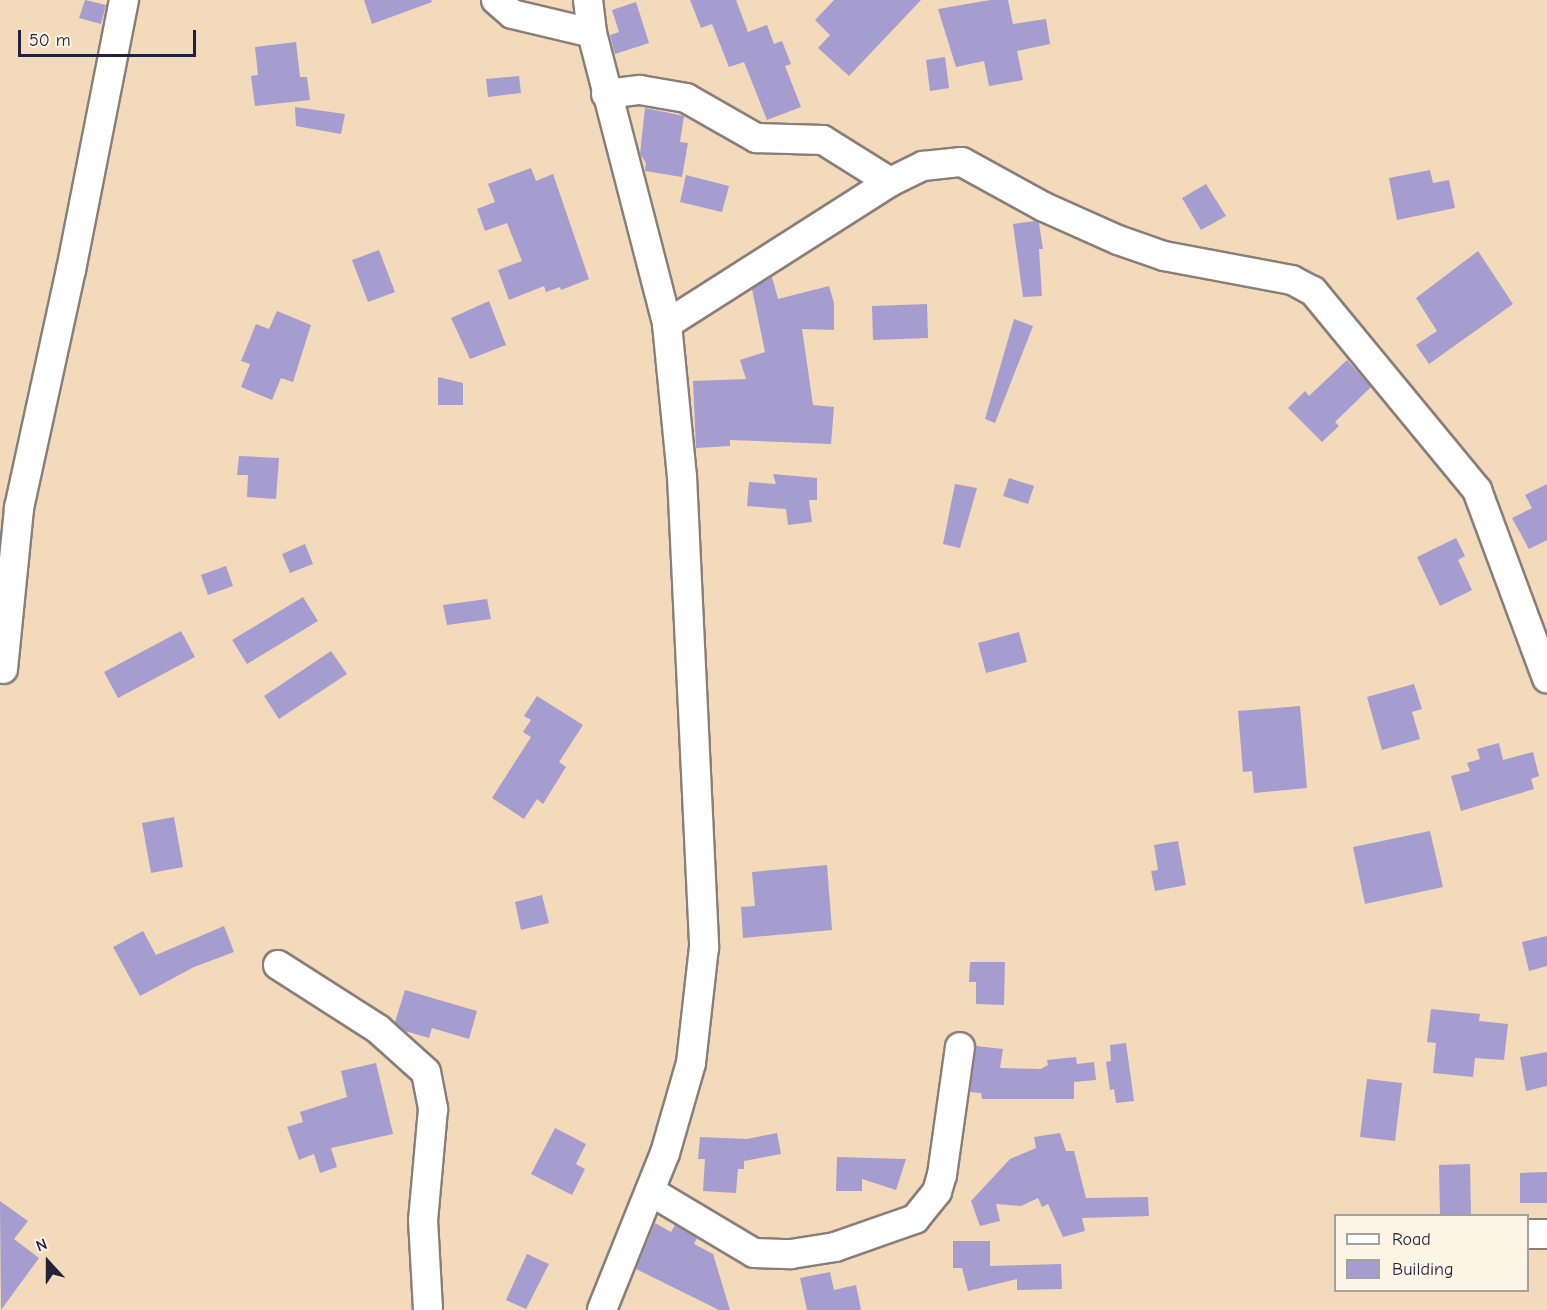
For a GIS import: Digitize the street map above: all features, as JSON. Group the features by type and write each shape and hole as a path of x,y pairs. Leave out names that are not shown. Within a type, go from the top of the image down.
{"street":[{"path":"2,652 9,507 71,270 124,0"},
{"path":"496,0 513,14 592,33"},
{"path":"588,0 592,33 606,94 667,324 682,476 704,947 691,1063 665,1153 602,1310"},
{"path":"606,94 640,90 686,98 756,138 823,140 890,182"},
{"path":"667,324 890,182 923,166 962,162 1044,207 1118,240 1164,256 1292,280 1312,291 1477,490 1547,678"},
{"path":"278,965 378,1029 426,1072 434,1109 423,1220 428,1310"},
{"path":"650,1191 754,1253 791,1254 834,1247 915,1219 937,1192 942,1175 960,1047"},
{"path":"1529,1234 1547,1234"}],"building":[{"path":"85,0 106,5 101,24 79,18"},
{"path":"364,0 431,0 432,2 372,24"},
{"path":"690,0 736,0 748,32 767,25 774,44 782,41 791,64 785,66 801,107 767,120 744,62 729,67 712,24 701,28"},
{"path":"834,0 921,0 849,76 818,48 830,35 815,20"},
{"path":"990,0 1008,0 1013,24 1046,19 1050,44 1017,51 1023,80 989,86 984,61 956,67 938,9"},
{"path":"636,2 649,43 615,54 610,35 619,32 612,10"},
{"path":"296,42 300,77 307,77 310,100 255,106 251,76 258,75 255,47"},
{"path":"945,57 949,88 930,91 926,60"},
{"path":"519,76 521,93 488,97 486,79"},
{"path":"295,107 345,114 341,134 296,126"},
{"path":"645,108 684,116 680,142 688,143 682,177 645,171 646,163 640,154"},
{"path":"531,168 536,181 553,174 589,279 561,290 560,287 546,292 544,286 509,300 498,270 522,261 507,223 485,231 477,209 495,202 488,184"},
{"path":"1430,170 1433,183 1449,180 1455,208 1397,220 1389,178"},
{"path":"686,175 729,186 722,212 680,202"},
{"path":"1206,184 1226,216 1201,230 1182,198"},
{"path":"1035,221 1039,223 1043,249 1039,249 1042,296 1023,297 1013,224"},
{"path":"379,250 395,292 368,302 352,260"},
{"path":"1478,251 1513,304 1429,364 1416,345 1437,331 1416,298"},
{"path":"772,277 778,299 829,286 834,303 834,330 802,329 813,405 834,407 831,444 730,440 730,446 696,448 693,381 746,379 740,360 765,352 752,289"},
{"path":"489,301 506,345 470,359 451,318"},
{"path":"927,304 928,338 873,340 872,306"},
{"path":"277,311 311,325 293,382 281,378 272,400 241,387 250,364 241,361 256,324 269,329"},
{"path":"1014,319 1033,326 995,423 985,419"},
{"path":"1347,360 1371,387 1335,422 1339,426 1322,442 1288,408 1305,391 1309,396"},
{"path":"438,377 463,383 463,405 438,405"},
{"path":"239,456 279,458 276,499 247,497 248,475 237,475"},
{"path":"773,474 817,478 817,500 809,500 812,522 788,525 786,509 747,506 749,482 776,484"},
{"path":"1009,478 1034,486 1028,504 1003,496"},
{"path":"955,484 977,488 960,548 943,544"},
{"path":"1547,484 1547,540 1529,549 1512,518 1532,508 1525,495"},
{"path":"1456,538 1465,556 1458,560 1472,590 1440,606 1417,557"},
{"path":"305,544 313,564 290,573 282,554"},
{"path":"226,566 233,586 208,595 201,575"},
{"path":"303,597 318,621 247,664 232,640"},
{"path":"487,599 491,619 447,625 443,605"},
{"path":"181,631 195,657 118,698 104,672"},
{"path":"1019,632 1027,662 986,673 978,643"},
{"path":"331,651 347,674 279,719 264,696"},
{"path":"1414,684 1422,709 1412,712 1420,739 1382,750 1367,697"},
{"path":"537,696 583,725 559,762 566,767 543,804 537,799 524,819 492,798 531,737 523,732 531,720 524,716"},
{"path":"1300,706 1307,788 1254,793 1252,771 1243,772 1238,711"},
{"path":"1499,743 1503,760 1533,752 1539,776 1531,779 1534,789 1461,811 1451,776 1470,771 1467,763 1480,759 1477,749"},
{"path":"174,817 183,867 151,873 142,823"},
{"path":"1430,831 1443,887 1365,904 1353,847"},
{"path":"1178,841 1186,885 1155,891 1151,871 1158,870 1154,845"},
{"path":"827,865 832,930 743,938 741,907 755,906 752,872"},
{"path":"542,895 549,923 521,930 515,902"},
{"path":"224,926 234,952 194,967 140,996 113,947 143,931 156,955"},
{"path":"1547,936 1547,966 1529,971 1522,942"},
{"path":"970,962 1005,962 1004,1005 976,1004 976,982 969,982"},
{"path":"405,990 477,1011 469,1039 432,1028 429,1038 405,1031 395,1022"},
{"path":"1431,1009 1480,1014 1479,1021 1508,1024 1504,1060 1475,1058 1473,1077 1433,1073 1436,1043 1427,1042"},
{"path":"1126,1043 1134,1101 1116,1103 1114,1089 1110,1090 1106,1062 1111,1061 1110,1045"},
{"path":"976,1046 1003,1049 1000,1068 1041,1069 1048,1065 1047,1060 1076,1057 1077,1064 1094,1062 1096,1080 1074,1082 1074,1099 982,1099 981,1093 970,1092"},
{"path":"1547,1052 1547,1086 1526,1091 1520,1057"},
{"path":"376,1063 393,1134 331,1148 337,1167 320,1173 314,1154 299,1160 287,1127 303,1122 300,1112 347,1097 341,1071"},
{"path":"1367,1079 1402,1083 1395,1141 1360,1137"},
{"path":"555,1128 586,1144 576,1164 585,1169 572,1195 531,1174"},
{"path":"777,1133 781,1154 744,1161 744,1169 738,1169 736,1193 703,1191 705,1159 698,1159 700,1137 747,1139"},
{"path":"1060,1133 1066,1151 1074,1151 1086,1198 1148,1197 1149,1216 1082,1218 1085,1231 1063,1237 1048,1204 1042,1207 1038,1198 1021,1206 996,1204 1000,1221 980,1226 971,1201 1010,1159 1036,1148 1034,1137"},
{"path":"837,1157 906,1159 896,1190 862,1179 862,1191 836,1191"},
{"path":"1470,1164 1471,1214 1440,1214 1439,1165"},
{"path":"1547,1172 1547,1203 1520,1203 1520,1173"},
{"path":"0,1201 28,1221 14,1239 39,1258 1,1310"},
{"path":"655,1223 671,1232 675,1225 697,1238 694,1244 713,1254 730,1310 719,1310 636,1269"},
{"path":"953,1241 990,1241 990,1266 1061,1264 1062,1289 1017,1290 1017,1279 968,1291 962,1268 953,1268"},
{"path":"527,1254 549,1264 526,1309 506,1300"},
{"path":"830,1272 834,1290 856,1285 861,1310 807,1310 800,1278"}]}
